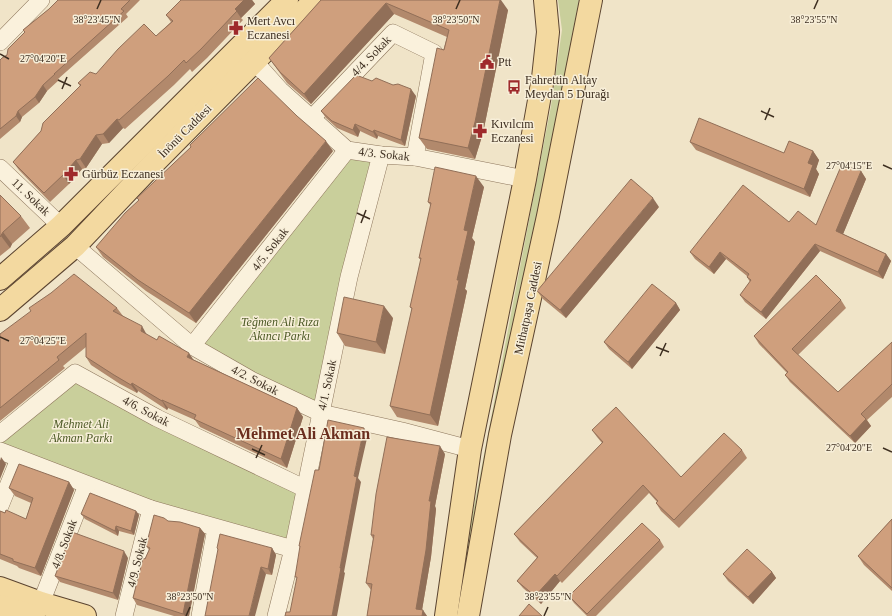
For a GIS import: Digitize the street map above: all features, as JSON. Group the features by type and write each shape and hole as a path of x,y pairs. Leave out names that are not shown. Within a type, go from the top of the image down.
{"main road":[{"name":"İnönü Caddesi","path":"0,279 61,226 286,0"},
{"name":"İnönü Caddesi","path":"0,310 75,246 151,166 315,0"},
{"path":"446,616 470,449 525,179 543,78 548,32 545,0"},
{"name":"Mithatpaşa Caddesi","path":"468,616 500,435 548,216 591,0"},
{"path":"0,588 37,609"},
{"path":"0,606 37,609 86,616"}],"street":[{"path":"0,42 24,7 41,0"},
{"name":"4/4. Sokak","path":"311,119 392,33 434,53 415,157"},
{"name":"4/3. Sokak","path":"254,61 280,90 347,150 380,155 415,157 525,179"},
{"name":"4/5. Sokak","path":"192,346 347,150"},
{"name":"4/1. Sokak","path":"276,616 306,489 349,277 380,155"},
{"name":"11. Sokak","path":"0,168 61,226"},
{"name":"4/2. Sokak","path":"75,246 192,346 253,380 321,413 402,431 470,449"},
{"name":"4/6. Sokak","path":"0,434 75,373 157,418 306,489"},
{"path":"0,451 151,509 293,549"},
{"path":"0,506 19,459"},
{"name":"4/8. Sokak","path":"37,609 87,485"},
{"name":"4/9. Sokak","path":"124,616 151,509"},
{"path":"200,616 216,528"}],"green space":[{"path":"558,0 579,0 463,616 453,616 551,106 562,30"},
{"name":"Teğmen Ali Rıza Akıncı Parkı","path":"347,150 381,155 321,413 192,346"},
{"name":"Mehmet Ali Akman Parkı","path":"75,373 306,489 293,549 0,451 0,434"}],"building":[{"path":"58,0 130,0 121,9 124,11 54,74 43,85 35,97 18,111 16,116 0,129 0,60 7,55 8,49 25,32 23,30"},
{"path":"181,0 244,0 235,9 237,11 186,63 184,60 119,120 117,119 103,134 96,135 80,159 76,160 44,193 13,162 41,131 43,123 81,85 78,83 90,72 96,74 118,49 144,24 156,36 173,21 166,15"},
{"path":"321,0 500,0 475,122 468,148 419,138 437,48 444,50 449,30 386,3 304,94 280,72 269,58"},
{"path":"356,75 372,81 376,78 393,85 398,84 411,89 401,140 374,130 373,132 355,124 353,130 332,121 321,111"},
{"path":"258,78 297,116 326,141 189,313 138,280 96,247 125,213 139,200 137,198 191,147 190,145"},
{"path":"699,118 784,153 789,141 813,151 808,163 813,165 804,189 690,142"},
{"path":"842,164 861,171 836,231 886,254 878,272 815,244 761,312 740,295 751,280 747,277 749,274 720,252 709,267 690,252 743,185 789,222 798,211 816,225"},
{"path":"435,167 476,176 464,230 468,231 457,280 459,280 430,415 390,406 412,308 410,307 431,203 428,202"},
{"path":"631,179 653,198 560,310 537,291"},
{"path":"0,195 21,216 3,232 0,237"},
{"path":"74,274 117,308 113,311 142,326 141,331 157,340 159,336 189,353 187,357 297,408 281,459 194,419 196,415 162,401 132,383 131,385 86,357 86,333 57,357 59,360 0,408 0,334 31,311 29,308 51,293"},
{"path":"816,275 841,300 792,349 838,392 892,342 892,384 861,414 866,419 850,436 785,375 788,372 754,336"},
{"path":"652,284 676,303 628,362 604,342"},
{"path":"344,297 384,306 376,342 337,333"},
{"path":"616,407 681,477 724,433 742,450 674,520 656,503 658,501 643,485 557,576 555,574 535,596 517,581 538,557 514,534 603,442 592,430"},
{"path":"328,420 364,428 354,476 357,477 332,616 285,616 286,612 290,612 297,577 295,577 299,546 315,470 319,470"},
{"path":"387,437 440,446 429,501 431,501 426,550 416,609 423,610 422,616 367,616 372,584 366,583 374,535 371,535 376,494"},
{"path":"19,464 69,482 35,568 13,561 13,559 0,554 0,511 5,513 6,510 26,519 33,498 9,488"},
{"path":"90,493 136,511 131,531 116,526 115,531 81,514"},
{"path":"154,515 168,521 180,522 200,528 183,614 133,598 143,558 145,559 150,548 146,546"},
{"path":"892,519 892,588 858,556"},
{"path":"642,523 660,540 587,614 569,596"},
{"path":"72,532 124,551 113,593 55,576"},
{"path":"220,534 272,548 268,569 261,567 249,616 205,616"},
{"path":"747,549 772,572 748,597 723,574"},
{"path":"529,604 542,616 519,616"}],"place":[{"name":"Mert Avcı Eczanesi","path":"236,28"},
{"name":"Ptt","path":"487,62"},
{"name":"Fahrettin Altay Meydan 5 Durağı","path":"514,87"},
{"name":"Kıvılcım Eczanesi","path":"480,131"},
{"name":"Gürbüz Eczanesi","path":"71,174"}],"district":[{"name":"Mehmet Ali Akman","path":"303,433"}]}
